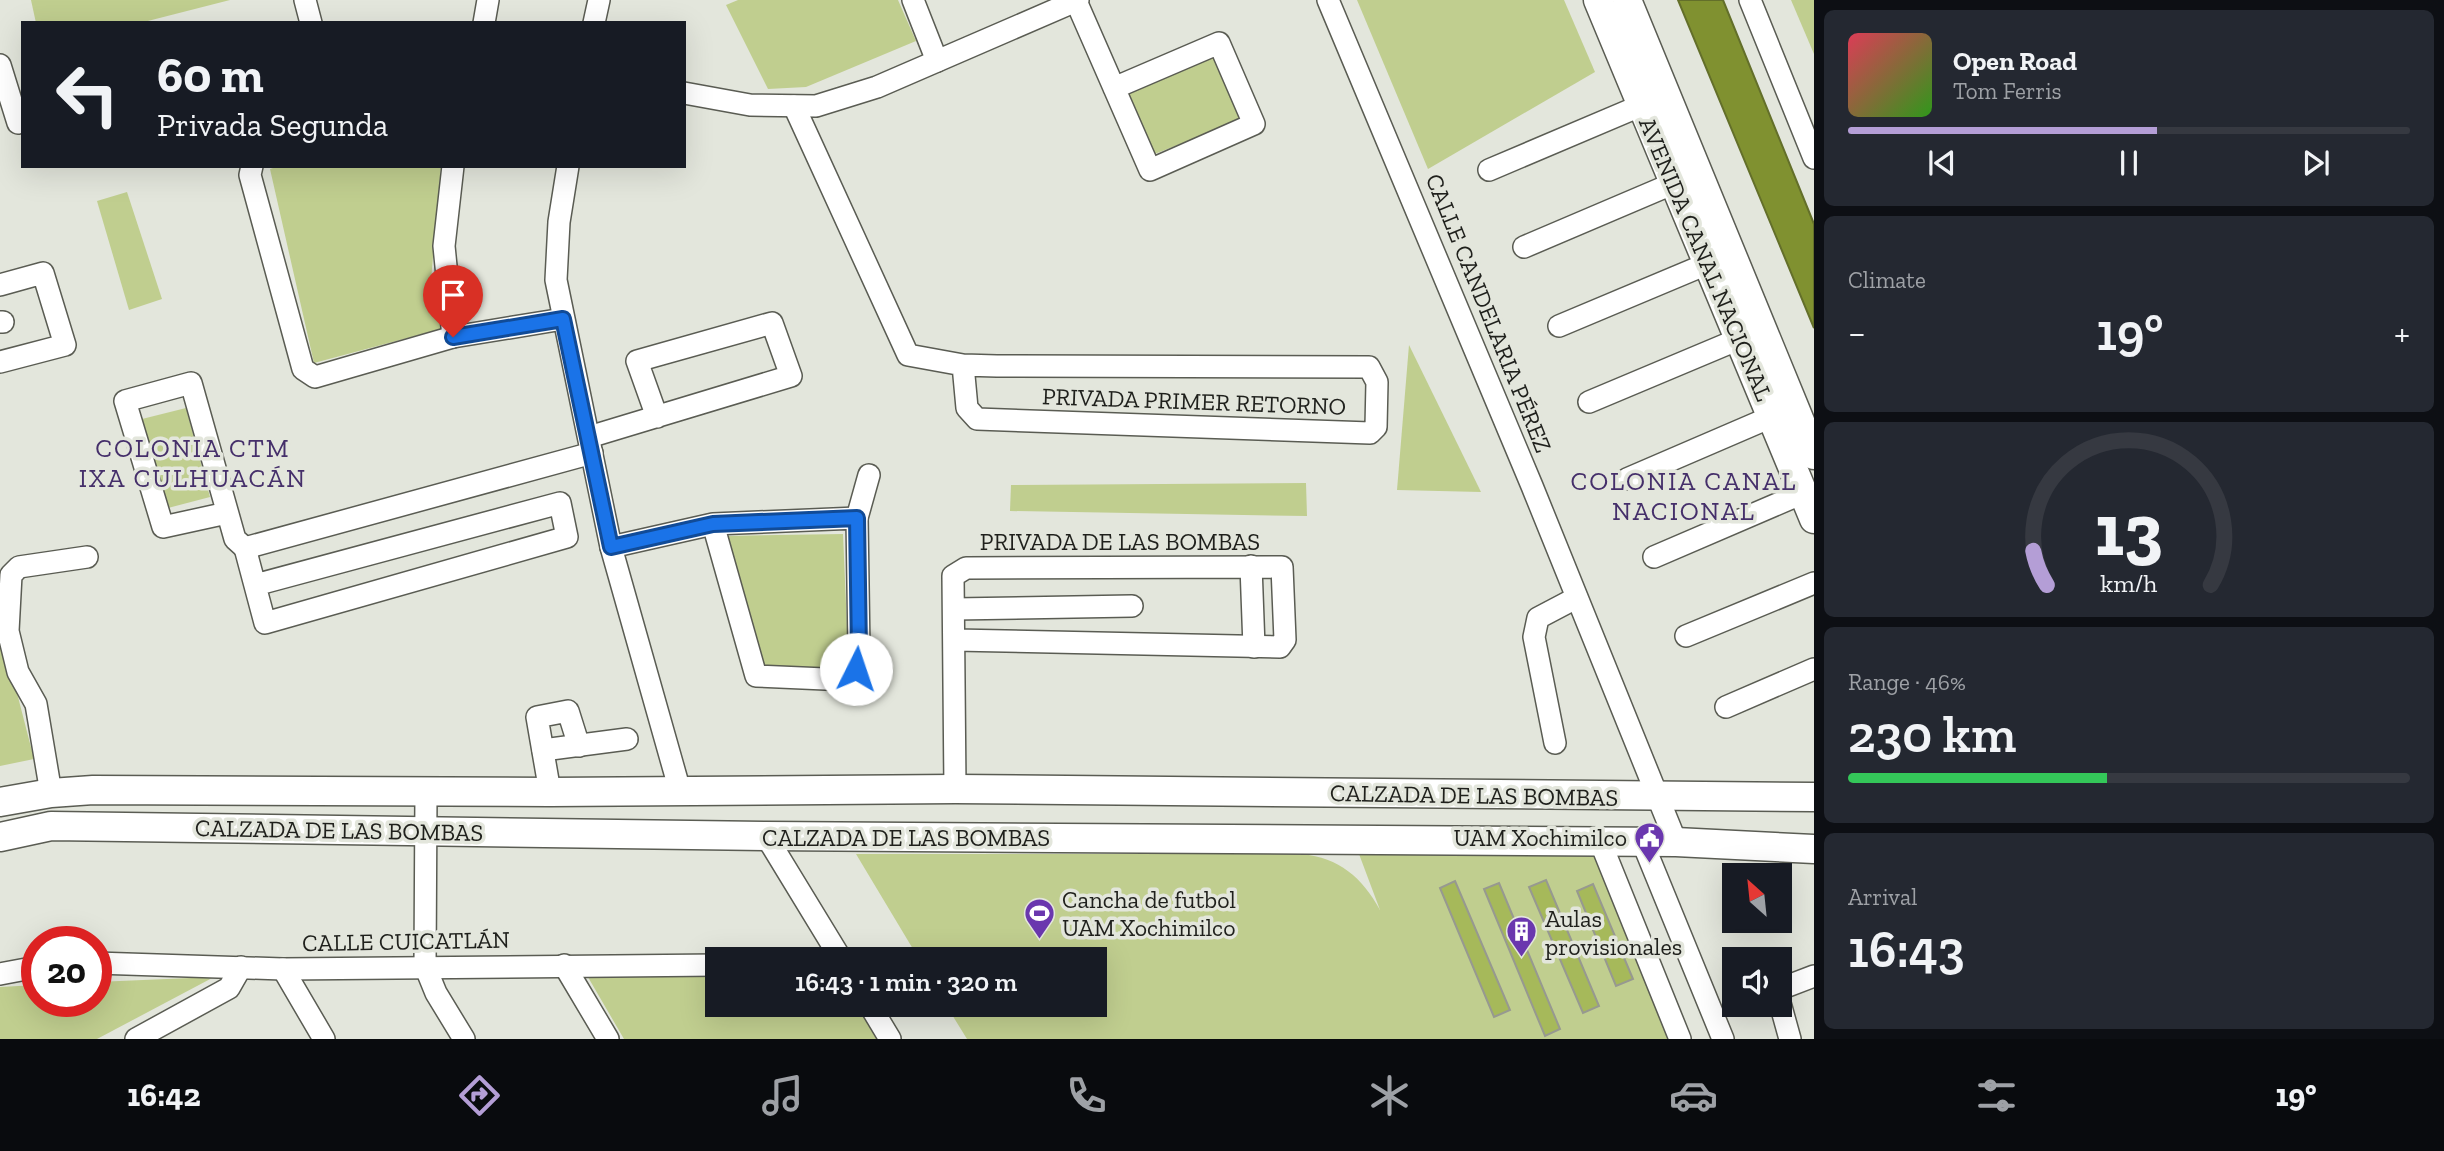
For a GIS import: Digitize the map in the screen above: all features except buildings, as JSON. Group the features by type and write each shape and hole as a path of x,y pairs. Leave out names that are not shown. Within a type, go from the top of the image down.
{"main road":[{"name":"AVENIDA CANAL NACIONAL","path":"1598,0 1654,100 1720,258 1814,455"},
{"name":"AVENIDA CANAL NACIONAL","path":"1627,0 1654,100"},
{"name":"AVENIDA CANAL NACIONAL","path":"1720,258 1739,339 1809,506"},
{"name":"CALZADA DE LAS BOMBAS","path":"0,802 51,793 93,790 550,792 955,789 1814,800"},
{"name":"CALZADA DE LAS BOMBAS","path":"0,837 51,826 766,836 1642,841 1814,849"}],"street":[{"path":"304,0 310,21"},
{"path":"484,21 488,0"},
{"path":"594,21 599,0"},
{"path":"913,0 937,61"},
{"path":"686,93 750,104 816,106 865,91 1077,0 1114,88 1150,170 1254,124 1219,43 1114,88"},
{"name":"CALLE CANDELARIA PÉREZ","path":"1328,0 1398,161 1675,842"},
{"path":"1750,0 1814,158"},
{"path":"0,65 14,125"},
{"path":"1489,170 1654,100"},
{"name":"PRIVADA PRIMER RETORNO","path":"794,106 908,355 963,365 1369,367 1377,382 1376,428 1370,433 977,419 967,408 963,365"},
{"path":"252,168 253,188 303,369 309,375 315,377 453,337 563,319"},
{"path":"453,168 444,246 453,337"},
{"path":"568,168 559,222 556,280 563,319 611,547 680,791"},
{"path":"1524,247 1687,178"},
{"path":"1559,326 1720,258"},
{"path":"0,285 43,273 65,345 0,362"},
{"path":"245,548 591,445 657,416 791,376 772,323 637,361 657,416"},
{"path":"1588,402 1739,339"},
{"path":"228,513 163,527 125,401 191,383 228,513 235,539 245,548 265,623 567,537 560,503 255,585"},
{"path":"1627,479 1772,417"},
{"path":"713,524 756,676 848,680 856,669 859,651 857,518 869,475"},
{"path":"1654,557 1809,506"},
{"path":"611,547 713,524 857,518"},
{"path":"51,793 36,704 18,672 8,631 11,575 19,567 87,557"},
{"path":"1251,566 1254,647"},
{"name":"PRIVADA DE LAS BOMBAS","path":"955,640 1280,647 1285,640 1284,574 1282,567 1251,566 966,568 953,576 955,789"},
{"path":"1686,636 1814,583"},
{"path":"1555,743 1534,637 1538,618 1576,598"},
{"path":"954,609 1132,606"},
{"path":"1726,708 1814,669"},
{"path":"550,792 537,718 568,711 579,746"},
{"path":"542,750 627,739"},
{"path":"426,792 425,966 436,993 464,1039"},
{"path":"766,836 834,947"},
{"path":"1600,841 1680,1039"},
{"path":"1642,841 1723,1039"},
{"name":"CALLE CUICATLÁN","path":"112,963 283,969 705,965"},
{"path":"564,965 608,1039"},
{"path":"136,1039 229,988 241,967"},
{"path":"283,969 324,1039"},
{"path":"0,974 21,970"},
{"path":"1792,984 1814,976"},
{"path":"877,1017 890,1039"},
{"path":"1784,1017 1790,1039"}],"shaded area":[{"path":"31,0 230,0 148,21 36,21"},
{"path":"738,0 898,0 916,41 806,87 768,89 726,5"},
{"path":"1357,0 1564,0 1595,72 1428,169"},
{"path":"1678,0 1723,0 1814,224 1814,328"},
{"path":"1791,0 1814,0 1814,54"},
{"path":"1212,56 1242,120 1152,155 1123,92"},
{"path":"441,168 431,280 441,329 314,363 270,169"},
{"path":"127,192 162,299 129,310 97,201"},
{"path":"1409,345 1481,492 1397,490"},
{"path":"186,408 210,497 168,508 142,419"},
{"path":"1306,483 1307,516 1010,511 1011,485"},
{"path":"843,534 849,675 759,673 725,536"},
{"path":"0,627 34,759 0,766"},
{"path":"856,854 1302,854 1327,860 1348,871 1365,888 1380,910 1359,854 1597,854 1669,1039 967,1039 953,1017 1107,1017 1107,947 912,947"},
{"path":"585,972 705,972 705,1017 866,1017 880,1039 624,1039"},
{"path":"214,977 97,1039 0,1039 0,987 21,986 21,1017 112,1017 112,981"}],"place":[{"name":"UAM Xochimilco","path":"1650,864"},
{"name":"Cancha de futbol UAM Xochimilco","path":"1039,940"},
{"name":"Aulas provisionales","path":"1522,959"}],"district":[{"name":"COLONIA CTM IXA CULHUACÁN","path":"193,463"},
{"name":"COLONIA CANAL NACIONAL","path":"1684,496"}],"route":[{"path":"453,337 563,319 611,547 713,524 857,518 859,651 856,669"}]}
